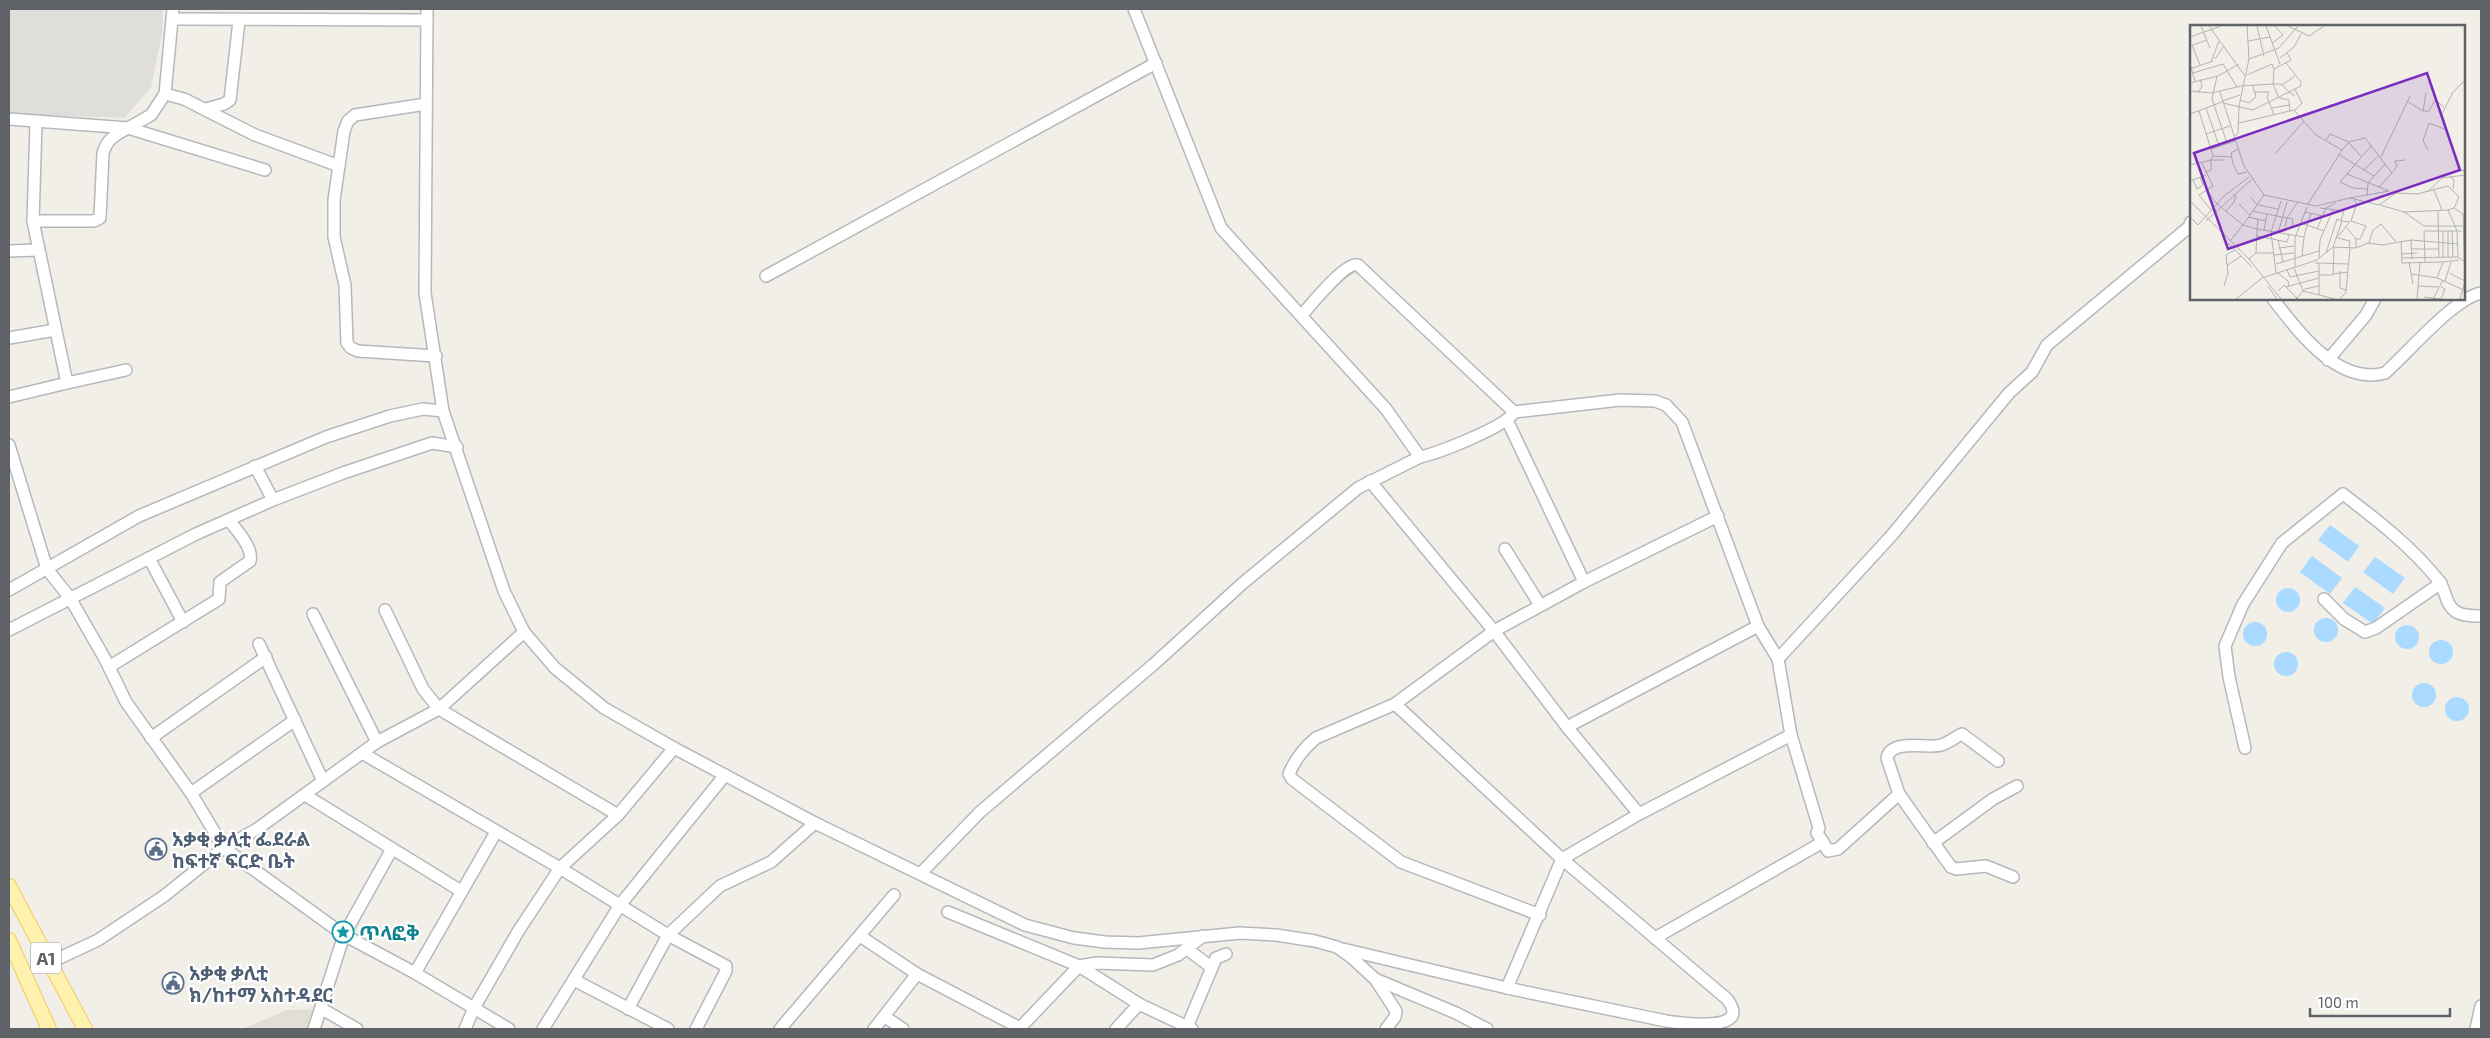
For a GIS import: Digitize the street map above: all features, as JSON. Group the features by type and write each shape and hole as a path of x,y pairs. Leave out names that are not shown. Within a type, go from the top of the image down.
{"main road":[{"name":"A1","path":"9,886 85,1029"},
{"name":"A1","path":"9,940 49,1029"}],"street":[{"path":"1134,9 1221,228 1329,344 1386,409 1420,457"},
{"path":"33,222 94,221 100,218 103,153 106,144 111,137 151,115 164,94 173,14 239,21 255,15 427,14 425,293 443,411 504,591 524,632 555,668 579,690 604,708 674,748 815,823 921,873 992,910 1049,933 1105,942 1138,942 1240,933 1276,935 1337,947 1508,988 1684,1023 1721,1024 1728,1020 1732,1012 1731,1004 1727,999 1562,859 1395,704"},
{"path":"206,110 230,100 239,21"},
{"path":"766,276 1156,63"},
{"path":"164,94 184,99 255,135 339,166"},
{"path":"426,104 355,115 348,120 344,131 334,200 334,237 345,285 347,343 351,348 358,351 421,353 436,356"},
{"path":"9,119 36,123 128,128 265,170"},
{"path":"36,123 33,222 67,383"},
{"path":"1778,659 1892,535 2009,393 2032,372 2048,345 2190,224"},
{"path":"9,251 38,250"},
{"path":"1301,316 1350,265 1358,265 1511,416 1584,582"},
{"path":"2274,300 2300,333 2328,360 2366,374 2386,373 2437,323 2472,296 2481,293"},
{"path":"2328,360 2366,315 2374,300"},
{"path":"9,338 55,330"},
{"path":"9,398 126,370"},
{"path":"921,873 980,812 1154,664 1243,583 1358,488 1420,457 1442,452 1511,416 1620,400 1655,400 1666,406 1682,422 1758,626 1778,659 1791,735 1819,828 1817,832 1828,851 1838,849 1899,794"},
{"path":"9,590 139,516 326,437 390,416 423,409 443,411"},
{"path":"9,630 149,558 272,500 342,473 432,443 457,448"},
{"path":"9,445 47,569 70,598 109,667 126,702 191,793 224,848 344,935 415,973 509,1029"},
{"path":"256,466 272,500"},
{"path":"1370,481 1494,631 1567,726 1639,814"},
{"path":"2245,748 2228,677 2225,646 2243,604 2282,543 2343,494 2379,521 2416,556 2441,583 2448,603 2455,611 2481,616"},
{"path":"1540,915 1401,862 1292,779 1289,774 1293,764 1306,746 1316,738 1395,704 1494,631 1584,582 1718,516"},
{"path":"109,667 219,599 220,582 250,561 249,549 229,520"},
{"path":"1505,549 1540,605"},
{"path":"149,558 183,622"},
{"path":"2324,599 2344,619 2365,632 2376,628 2441,583"},
{"path":"385,610 422,690 439,709 618,815"},
{"path":"313,614 377,742"},
{"path":"1567,726 1758,626"},
{"path":"49,962 98,940 164,896 224,848 257,829 377,742 439,709 524,632"},
{"path":"260,644 323,781"},
{"path":"151,738 266,657"},
{"path":"191,793 295,720"},
{"path":"1998,761 1962,734 1939,746 1897,747 1890,751 1887,758 1899,794 1951,867 1956,869 1986,866 2013,878"},
{"path":"1508,988 1562,859 1639,814 1791,735"},
{"path":"465,1029 474,1008 519,930 560,868 618,815 674,748"},
{"path":"362,753 560,868 668,935 726,966 726,971 696,1029"},
{"path":"543,1029 620,905 725,775"},
{"path":"1933,843 1993,799 2017,786"},
{"path":"304,795 461,891"},
{"path":"628,1009 668,935 720,886 771,862 815,823"},
{"path":"415,973 496,832"},
{"path":"1655,938 1823,842"},
{"path":"314,1029 322,1009 344,935 392,849"},
{"path":"785,1027 894,895"},
{"path":"948,912 1079,966 1139,1004 1190,1028 1211,967 1216,958 1226,954"},
{"path":"860,936 917,974 1019,1029 1079,966 1096,963 1153,965 1165,962 1187,949 1204,935"},
{"path":"1337,947 1375,979 1396,1011 1395,1017 1386,1029"},
{"path":"1187,949 1211,967"},
{"path":"874,1029 917,974"},
{"path":"1375,979 1456,1013 1488,1029"},
{"path":"574,980 668,1029"},
{"path":"1116,1029 1139,1004"},
{"path":"2476,1029 2481,1006"},
{"path":"322,1009 357,1029"},
{"path":"885,1017 903,1029"}],"shaded area":[{"path":"9,9 163,9 162,34 151,88 124,118 9,114"},
{"path":"322,1009 312,1029 242,1029 287,1010"}],"water":[{"path":"2330,525 2359,546 2348,562 2318,540"},
{"path":"2312,556 2342,578 2330,594 2300,572"},
{"path":"2375,557 2405,578 2393,594 2363,572"},
{"path":"2355,587 2385,608 2373,624 2343,603"},
{"path":"2288,588 2297,591 2300,600 2297,609 2288,612 2279,609 2276,600 2279,591"},
{"path":"2326,618 2335,621 2338,630 2335,639 2326,642 2317,639 2314,630 2317,621"},
{"path":"2255,622 2264,625 2267,634 2264,643 2255,646 2246,643 2243,634 2246,625"},
{"path":"2407,625 2416,628 2419,637 2416,646 2407,649 2398,646 2395,637 2398,628"},
{"path":"2441,640 2450,643 2453,652 2450,661 2441,664 2432,661 2429,652 2432,643"},
{"path":"2286,652 2295,655 2298,664 2295,673 2286,676 2277,673 2274,664 2277,655"},
{"path":"2424,683 2433,686 2436,695 2433,704 2424,707 2415,704 2412,695 2415,686"},
{"path":"2457,697 2466,700 2469,709 2466,718 2457,721 2448,718 2445,709 2448,700"}],"place":[{"name":"አቃቂ ቃሊቲ ፌደራል ከፍተኛ ፍርድ ቤት","path":"156,849"},
{"name":"ጥላፎቅ","path":"343,932"},
{"name":"አቃቂ ቃሊቲ ክ/ከተማ አስተዳደር","path":"173,983"}]}
